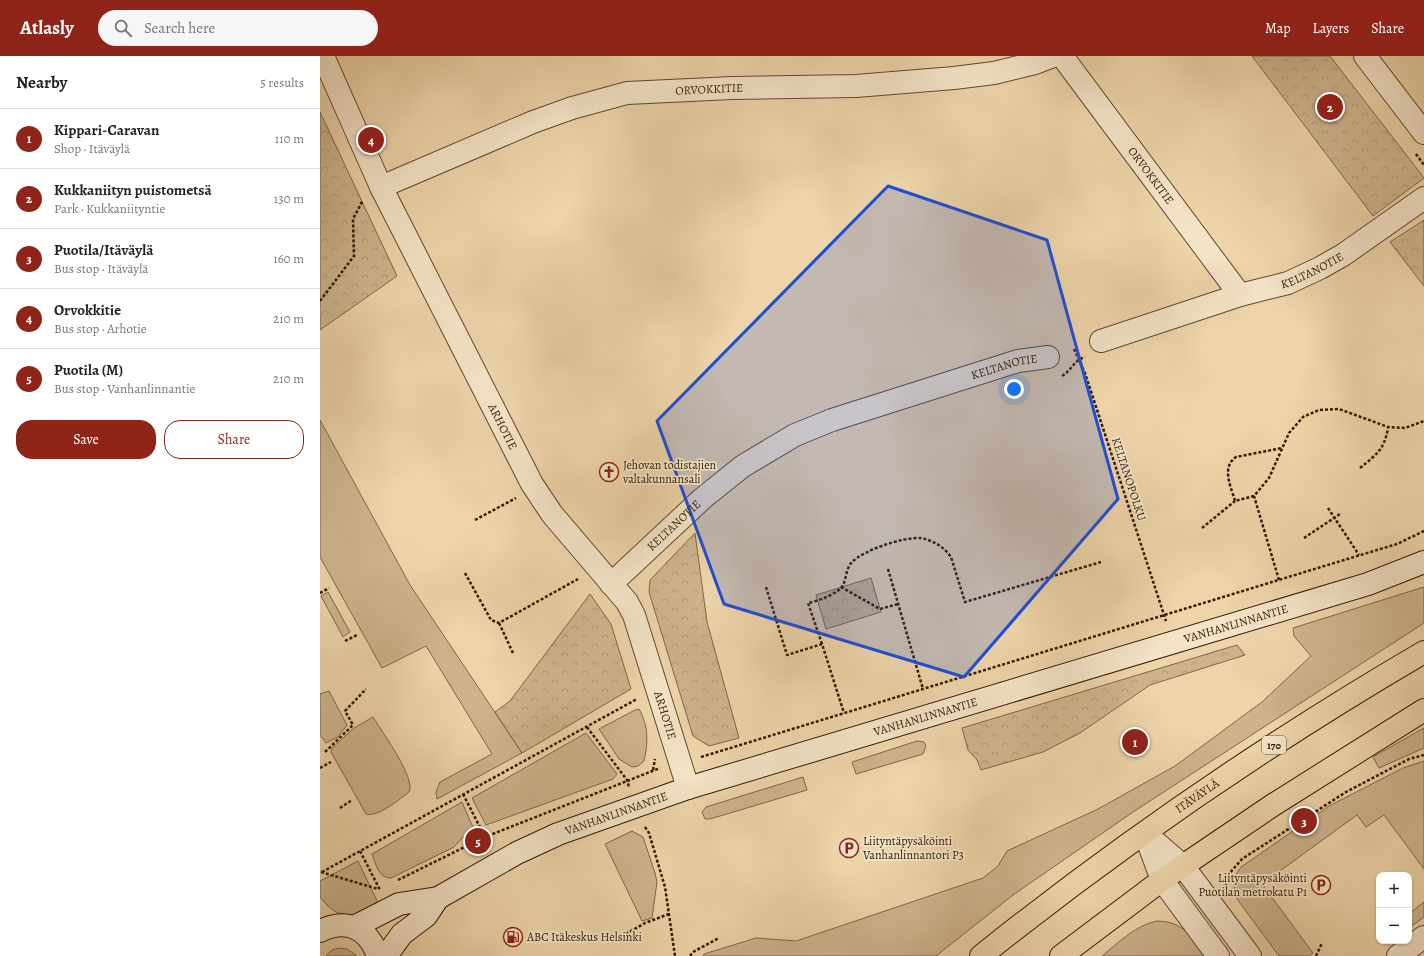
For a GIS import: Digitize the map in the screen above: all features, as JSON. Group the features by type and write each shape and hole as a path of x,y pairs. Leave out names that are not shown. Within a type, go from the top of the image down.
{"main road":[{"name":"ITÄVÄYLÄ","path":"981,956 1145,833 1280,742 1424,652"},
{"path":"1061,956 1162,880 1273,805 1424,710"}],"street":[{"name":"ARHOTIE","path":"322,56 374,192 532,484 552,514 626,602 637,621 688,788"},
{"name":"ORVOKKITIE","path":"374,192 533,122 572,108 627,93 732,88 856,86 994,73 1035,63 1053,56"},
{"name":"ORVOKKITIE","path":"1062,56 1240,295"},
{"path":"1365,56 1424,133"},
{"name":"KELTANOTIE","path":"1101,341 1240,295 1288,283 1343,255 1424,198"},
{"name":"KELTANOTIE","path":"611,584 703,498 743,466 795,436 832,420 1018,361 1048,357"},
{"name":"VANHANLINNANTIE","path":"320,930 335,926 354,927 399,904 438,898 517,853 558,834 688,788 1368,584 1424,562"},
{"path":"1145,833 1183,866 1250,956"},
{"path":"1145,833 1162,880 1218,956"},
{"name":"VANHANLINNANTIE","path":"386,956 402,934 426,916 438,898"},
{"path":"354,927 370,938 378,956"},
{"path":"1398,956 1424,937"}],"path":[{"path":"320,301 354,256 352,219 359,204 374,192"},
{"name":"KELTANOTIE","path":"1048,357 1101,341"},
{"name":"KELTANOPOLKU","path":"1074,349 1085,373 1164,616"},
{"path":"1057,378 1068,373 1079,359"},
{"path":"1202,528 1235,501 1254,496 1269,478 1289,433 1303,417 1319,410 1339,409 1388,427 1405,428 1424,421"},
{"path":"1360,468 1380,451 1385,442 1388,427"},
{"path":"1235,501 1228,474 1230,461 1236,457 1282,448"},
{"path":"475,520 522,495"},
{"path":"1254,496 1279,580"},
{"path":"1328,508 1359,555"},
{"path":"1304,538 1340,514"},
{"path":"700,752 704,756 1164,616 1396,544 1424,531"},
{"path":"844,713 808,604 818,601 841,587 850,564 862,554 894,543 919,538 937,543 947,551 951,557 965,602 1101,562"},
{"path":"888,569 923,689"},
{"path":"465,573 491,620 499,623 514,653"},
{"path":"499,623 579,579"},
{"path":"766,586 787,655 822,644"},
{"path":"841,587 880,609 898,604"},
{"path":"320,592 329,588"},
{"path":"345,641 357,635"},
{"path":"325,752 353,725 345,711 366,690"},
{"path":"321,873 642,696"},
{"path":"587,727 627,780"},
{"path":"1239,862 1346,792 1409,759 1424,755"},
{"path":"320,768 331,762"},
{"path":"394,883 485,836 653,770"},
{"path":"463,794 485,836"},
{"path":"340,808 352,800"},
{"path":"643,823 649,833 665,887 675,956"},
{"path":"360,851 380,890"},
{"path":"321,873 380,890 387,886"},
{"path":"617,939 645,923 669,914"},
{"path":"690,956 693,952 719,938"},
{"path":"1316,956 1322,943"}],"highlighted area":[{"path":"888,186 1047,240 1118,499 964,677 724,604 657,421"}],"green space":[{"path":"1252,56 1330,56 1424,178 1373,216"},
{"path":"320,112 397,276 320,330"},
{"path":"1424,220 1424,286 1390,242"},
{"path":"320,420 410,585 522,753 437,799 436,792 440,782 492,754 426,646 382,668 320,557"},
{"path":"695,533 707,622 739,738 709,746 693,736 649,592 650,580"},
{"path":"871,578 881,612 826,629 816,595"},
{"path":"1424,587 1424,623 1133,812 1013,895 936,956 703,956 704,954 756,938 796,941 983,878 998,866 1007,851 1098,809 1175,766 1262,702 1311,656 1294,636 1293,628"},
{"path":"328,592 350,632 343,637 321,596"},
{"path":"590,594 611,624 631,689 522,753 495,712 510,701"},
{"path":"1237,645 1245,655 1150,685 1080,733 1043,752 981,770 977,760 968,750 962,728"},
{"path":"329,691 347,725 338,737 326,743 320,735 320,694"},
{"path":"639,709 645,722 647,735 646,748 644,761 638,766 632,767 619,759 599,729"},
{"path":"373,717 403,766 408,776 410,785 409,792 382,811 366,814 331,752 332,748 354,728"},
{"path":"1424,728 1424,748 1379,768 1373,757"},
{"path":"586,733 617,774 613,779 486,825 472,798"},
{"path":"917,741 924,742 926,746 923,754 856,774 852,762"},
{"path":"1424,761 1424,869 1384,815 1366,827 1357,815 1262,884 1313,953 1309,956 1279,956 1234,895 1234,877 1241,867 1329,806 1403,768"},
{"path":"803,777 807,790 710,819 705,819 702,812 706,807"},
{"path":"462,802 475,832 462,838 454,847 391,878 383,876 380,873 372,854"},
{"path":"632,831 643,837 657,882 652,918 642,921 605,844"},
{"path":"358,861 380,907 355,915 340,914 334,911 320,897 320,881"},
{"path":"1424,902 1424,917 1412,926 1412,912"},
{"path":"1157,921 1174,924 1181,927 1191,936 1206,956 1102,956 1135,930"},
{"path":"339,948 347,949 357,956 326,956 332,950"}],"place":[{"name":"Kukkaniityn puistometsä","path":"1330,107"},
{"name":"Orvokkitie","path":"371,140"},
{"name":"Jehovan todistajien valtakunnansali","path":"609,472"},
{"name":"Kippari-Caravan","path":"1135,742"},
{"name":"Puotila/Itäväylä","path":"1304,821"},
{"name":"Puotila (M)","path":"478,841"},
{"name":"Liityntäpysäköinti Vanhanlinnantori P3","path":"849,848"},
{"name":"Liityntäpysäköinti Puotilan metrokatu P1","path":"1321,885"},
{"name":"ABC Itäkeskus Helsinki","path":"513,937"}]}
